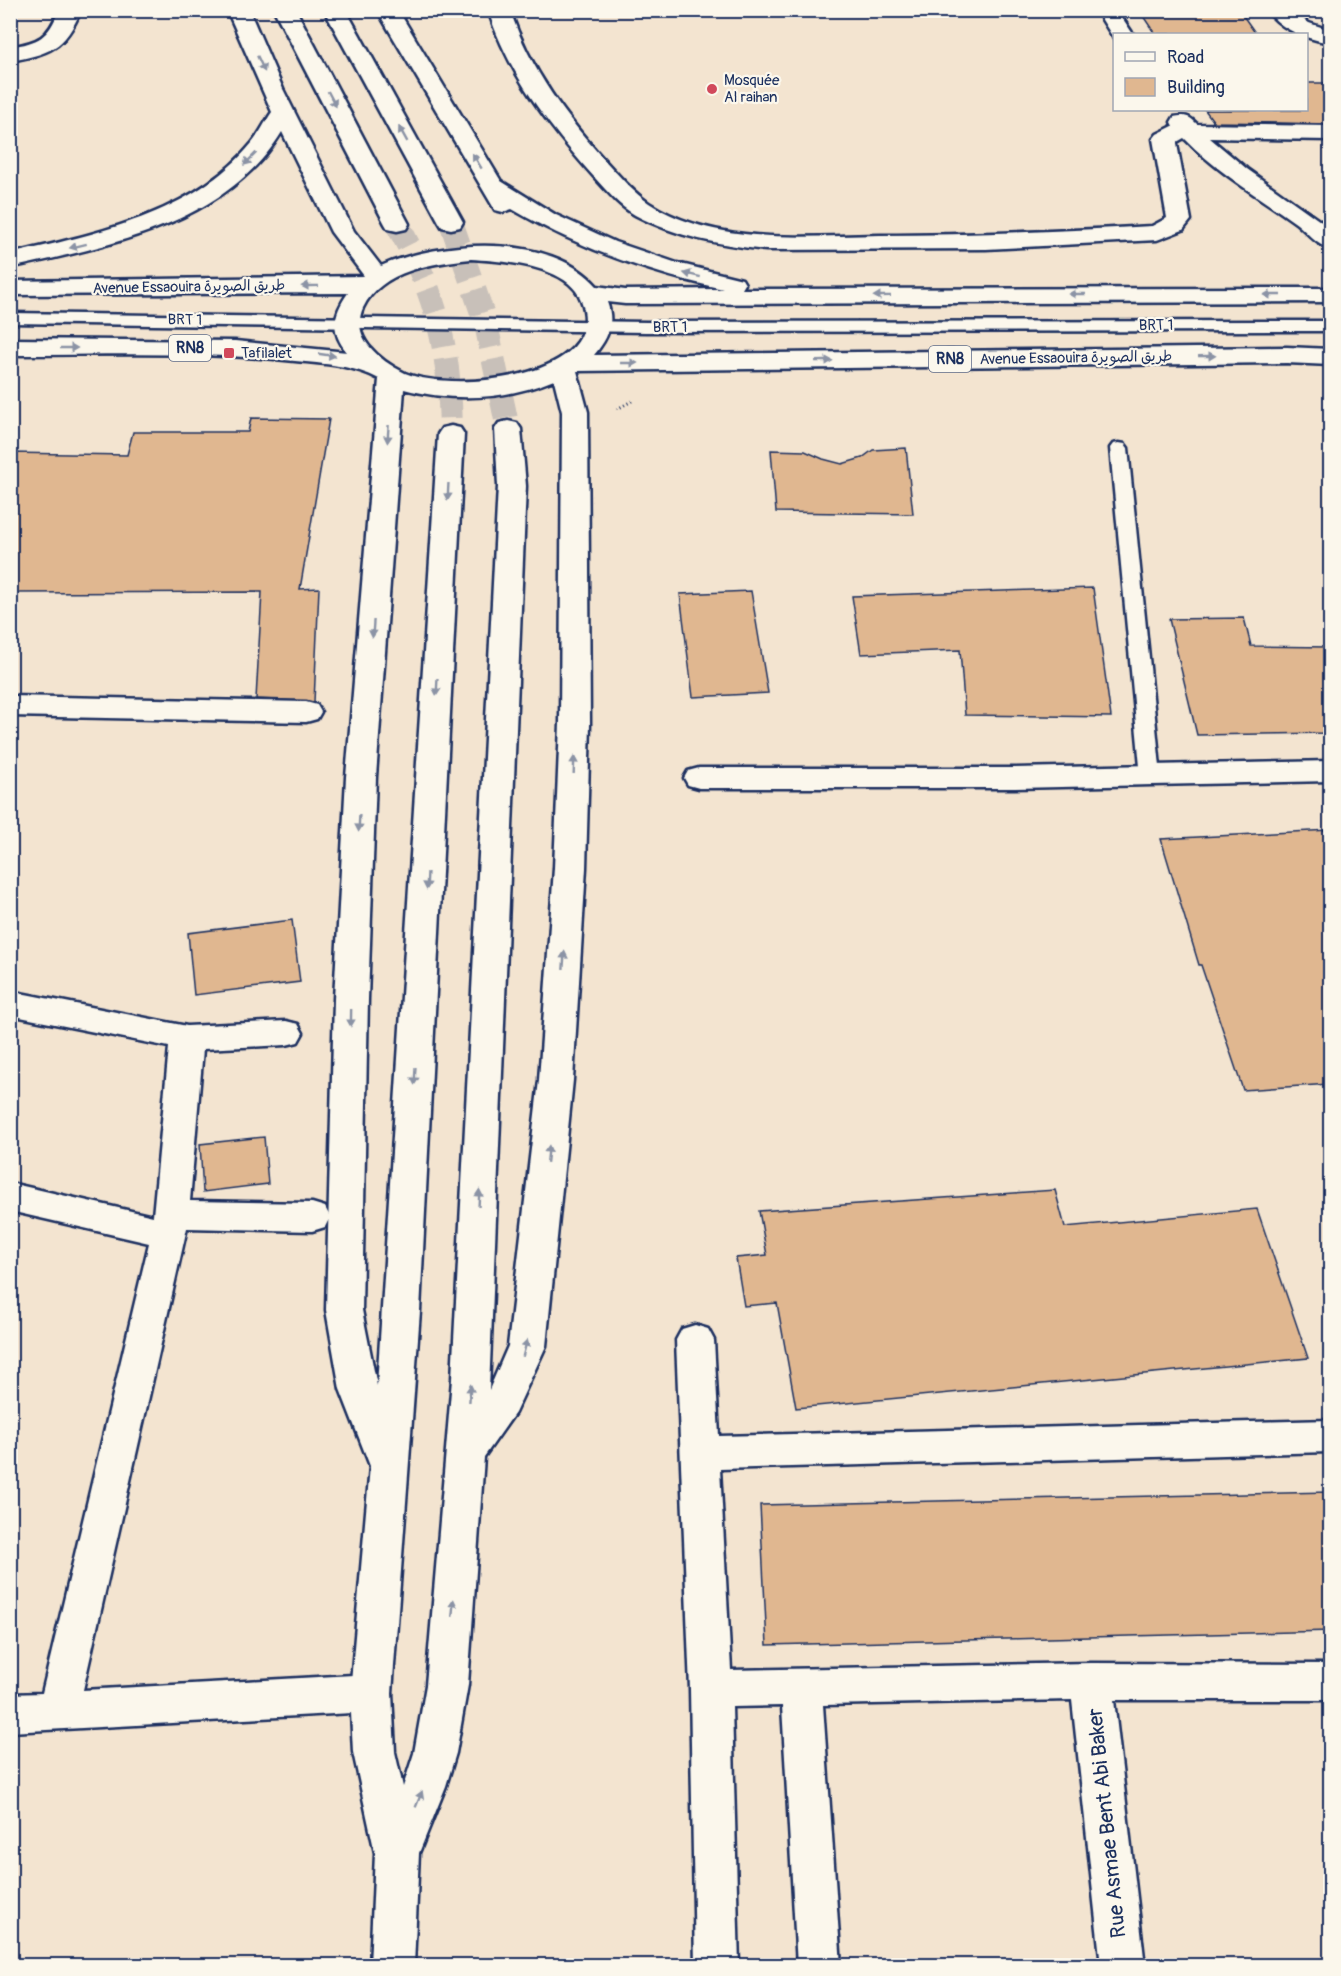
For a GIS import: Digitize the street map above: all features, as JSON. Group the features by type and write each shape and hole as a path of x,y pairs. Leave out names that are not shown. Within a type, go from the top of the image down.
{"main road":[{"path":"10,54 43,48 61,33 70,10"},
{"path":"238,10 283,112 343,232 373,282"},
{"path":"285,10 398,224"},
{"path":"334,10 451,222"},
{"path":"387,10 492,186 521,232 544,262"},
{"path":"499,10 510,44 536,89 581,148 625,196 662,220 713,236 766,243 890,244 1050,240 1157,233 1179,220 1180,213 1165,139 1176,132 1330,133"},
{"path":"1106,10 1121,33"},
{"path":"1277,10 1287,21 1299,28 1330,37"},
{"path":"1173,111 1190,131 1234,171 1293,210 1330,241"},
{"path":"10,261 90,243 130,229 199,198 245,165 275,129 283,112"},
{"path":"492,186 555,225 630,256 717,281 811,297"},
{"path":"1293,210 1330,222"},
{"path":"496,253 544,262 579,280 590,292 597,303 598,327 593,339 567,364 519,384 466,390 423,385 380,369 356,350 349,336 347,322 357,297 373,282 405,266 445,255 496,253"},
{"name":"Avenue Essaouira طريق الصويرة","path":"10,288 373,282"},
{"path":"590,292 625,297 1330,295"},
{"name":"RN8","path":"10,347 259,349 332,356 380,369"},
{"name":"Avenue Essaouira طريق الصويرة","path":"567,364 1287,355 1330,357"},
{"path":"465,1452 493,1419 514,1383 527,1346 555,1080 570,868 575,724 574,411 567,364"},
{"path":"380,369 351,999 344,1310 348,1349 357,1388 371,1426 389,1464"},
{"path":"397,1853 425,1786 442,1719 447,1685 471,1378 512,486 508,429"},
{"path":"392,1965 397,1853 374,1752 371,1693 402,1311 451,434"},
{"path":"10,706 306,712"},
{"path":"699,778 925,780 1151,777 1330,771"},
{"path":"10,1003 187,1038 286,1033"},
{"path":"58,1711 171,1224 187,1038"},
{"path":"10,1197 171,1224 312,1216"},
{"path":"695,1340 711,1689 717,1965"},
{"path":"701,1452 1330,1436"},
{"path":"711,1689 1091,1681 1330,1682"},
{"name":"Rue Asmae Bent Abi Baker","path":"1091,1681 1123,1965"},
{"path":"801,1687 819,1965"},
{"path":"10,1713 371,1693"}],"lane":[{"name":"BRT 1","path":"10,318 598,327 1330,326"},
{"path":"1119,448 1151,777"}],"building":[{"path":"1139,10 1239,10 1255,33 1154,33"},
{"path":"1308,83 1330,83 1330,124 1214,122 1206,111 1308,111"},
{"path":"251,418 329,419 300,589 319,588 314,702 256,699 262,592 10,593 10,453 127,455 133,432 248,432"},
{"path":"906,448 913,514 776,512 771,450 805,451 842,464 862,458 873,450"},
{"path":"1093,588 1111,717 965,715 960,650 861,654 852,596"},
{"path":"751,591 768,693 693,697 680,594"},
{"path":"1244,618 1251,646 1330,647 1330,733 1197,735 1169,619"},
{"path":"1330,830 1330,1084 1243,1090 1201,965 1199,965 1161,839"},
{"path":"292,920 300,982 194,995 188,933"},
{"path":"264,1137 268,1184 203,1192 200,1144"},
{"path":"1055,1190 1065,1227 1257,1209 1308,1358 796,1408 777,1303 744,1306 736,1258 767,1255 759,1211"},
{"path":"1330,1492 1330,1631 767,1645 760,1505"}],"tunnel":[{"path":"451,222 486,324 508,429"},
{"path":"397,224 423,276 439,325 448,376 451,434"}],"place":[{"name":"Mosquée Al raihan","path":"712,89"},
{"name":"Tafilalet","path":"229,353"}]}
